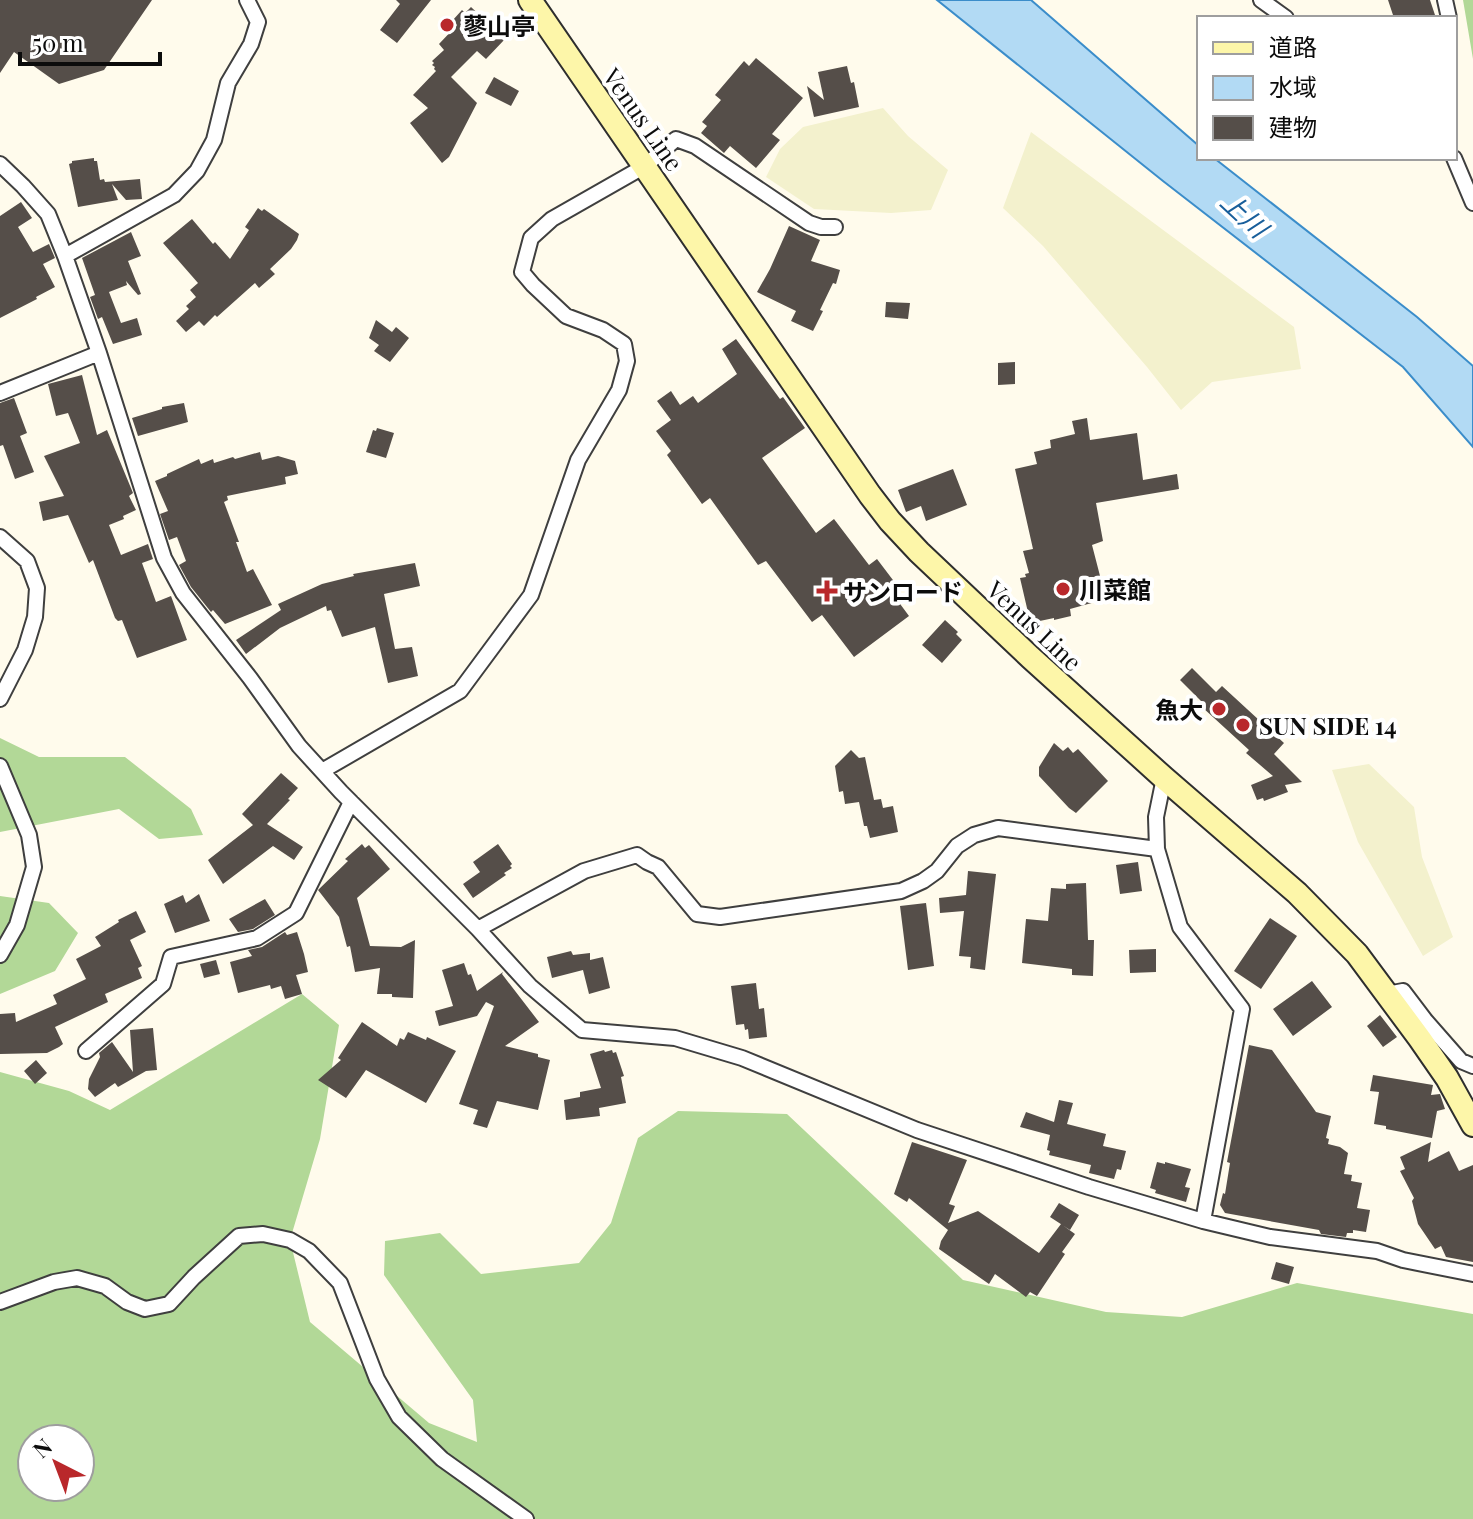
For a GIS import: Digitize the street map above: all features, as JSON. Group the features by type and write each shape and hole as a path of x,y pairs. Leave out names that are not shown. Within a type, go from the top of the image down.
{"main road":[{"name":"Venus Line","path":"530,0 890,521 1030,657 1297,893 1357,954 1447,1078 1473,1125"}],"street":[{"path":"65,256 174,195 197,171 214,140 228,83 251,44 258,22 247,0"},
{"path":"1261,0 1283,16"},
{"path":"322,771 460,691 531,595 578,460 619,390 627,361 624,344 603,330 566,316 533,285 522,272 531,238 552,219 645,166 676,139 695,146 809,223 835,227"},
{"path":"1455,160 1473,203"},
{"path":"0,164 48,214 99,353 164,558 183,593 299,746 530,986 582,1030 675,1038 742,1058 917,1130 1203,1221 1270,1237 1377,1251 1403,1260 1473,1274"},
{"path":"0,393 99,353"},
{"path":"0,537 27,561 37,588 35,617 25,650 0,699"},
{"path":"0,766 29,835 34,867 17,925 0,955"},
{"path":"1164,778 1156,817 1157,849 1180,927 1242,1009 1203,1221"},
{"path":"86,1051 163,984 171,957 257,938 296,913 351,802"},
{"path":"478,929 584,871 637,855 658,867 697,914 720,917 901,891 937,871 957,846 974,835 998,828 1157,849"},
{"path":"1387,994 1403,991 1461,1061 1473,1066"},
{"path":"0,1302 54,1282 77,1278 105,1286 127,1302 145,1309 169,1304 239,1236 263,1234 290,1240 309,1251 340,1283 377,1379 399,1417 442,1459 526,1519"}],"shaded area":[{"path":"883,108 908,136 948,170 931,210 891,213 814,209 766,177 780,149 803,127"},
{"path":"1031,132 1294,327 1301,369 1212,382 1181,410 1043,246 1003,208"},
{"path":"1369,764 1414,807 1422,857 1453,937 1423,956 1358,842 1332,770"}],"green space":[{"path":"1463,0 1473,0 1473,59"},
{"path":"0,738 39,757 125,757 191,809 203,835 159,839 119,809 0,832"},
{"path":"0,896 49,903 78,933 55,971 0,994"},
{"path":"302,994 339,1025 320,1139 290,1240 310,1322 429,1423 477,1442 473,1400 384,1275 385,1241 440,1233 481,1274 579,1263 611,1223 638,1138 678,1111 787,1114 963,1280 1106,1312 1182,1317 1297,1283 1473,1314 1473,1519 0,1519 0,1072 69,1091 110,1110"}],"water":[{"name":"上川","path":"937,0 1031,0 1197,144 1197,160 1217,160 1417,317 1473,366 1473,447 1403,367"}],"building":[{"path":"0,0 152,0 104,70 59,84 14,52 0,73"},
{"path":"396,0 431,0 397,43 380,30 400,4"},
{"path":"1388,0 1430,0 1435,16 1393,16"},
{"path":"471,7 505,39 486,59 477,51 451,77 477,103 449,157 442,163 410,123 428,108 413,95 436,71 432,61 444,50 439,44 457,25 452,21 462,10 465,13"},
{"path":"756,58 803,98 772,134 780,140 756,168 730,146 724,153 701,133 707,126 702,122 721,100 715,95 744,61 749,66"},
{"path":"847,66 859,107 814,117 807,86 824,100 818,72"},
{"path":"494,77 519,91 511,106 485,93"},
{"path":"94,158 100,180 140,179 142,199 126,200 112,184 118,200 78,207 69,164"},
{"path":"21,202 32,218 18,227 33,252 49,244 55,258 43,264 55,287 0,318 0,216"},
{"path":"258,208 299,234 297,240 270,269 275,274 259,288 255,283 217,317 215,315 204,326 199,321 186,332 176,321 196,297 190,290 198,283 163,243 192,219 230,259 249,230 245,227"},
{"path":"789,226 820,240 811,261 840,270 813,331 791,321 796,311 757,292"},
{"path":"131,232 141,256 128,261 141,294 138,295 126,281 127,285 109,292 121,323 137,318 142,335 113,344 102,317 98,319 90,297 95,295 82,258"},
{"path":"886,302 910,303 908,319 885,317"},
{"path":"376,320 392,332 396,327 409,338 390,362 374,351 379,345 369,338"},
{"path":"736,339 805,428 762,458 816,533 834,519 869,565 877,559 899,588 892,593 909,616 854,657 822,615 812,622 766,561 758,565 710,498 702,504 667,455 671,451 656,431 671,420 657,401 671,391 680,405 693,396 698,403 737,374 722,349"},
{"path":"1015,362 1015,384 998,385 998,363"},
{"path":"82,375 97,435 107,430 133,493 129,496 136,510 109,525 121,555 148,544 153,559 142,563 156,602 171,596 187,640 137,658 122,620 115,618 93,560 89,563 68,515 43,521 39,502 64,496 44,456 80,443 68,413 56,416 48,384"},
{"path":"14,398 27,433 20,436 34,472 15,479 3,445 0,446 0,403"},
{"path":"184,403 188,422 138,436 132,418"},
{"path":"1087,418 1090,440 1137,433 1143,480 1177,474 1179,489 1096,503 1103,541 1092,545 1106,599 1070,609 1071,616 1030,621 1020,578 1029,573 1023,551 1033,549 1015,469 1037,464 1034,452 1051,448 1050,440 1075,434 1072,421"},
{"path":"377,428 394,433 386,458 366,452 373,430"},
{"path":"260,452 262,460 278,456 295,461 298,474 285,477 286,484 227,496 228,500 224,502 247,572 253,569 272,605 225,624 191,587 179,565 186,561 177,537 169,540 160,514 168,511 155,481 199,459 201,464 213,459 214,463"},
{"path":"953,469 967,505 926,521 921,506 906,512 898,490"},
{"path":"415,563 420,586 384,594 395,649 412,647 418,676 388,683 375,627 342,637 331,610 327,611 326,606 280,628 246,654 236,640 281,610 278,604 322,584 353,574"},
{"path":"945,620 962,640 942,663 922,645"},
{"path":"1192,668 1216,692 1222,686 1284,743 1274,754 1302,782 1285,785 1288,792 1264,801 1263,798 1257,800 1251,785 1273,776 1246,753 1249,750 1202,707 1204,704 1180,680"},
{"path":"1054,743 1063,751 1068,747 1073,753 1078,749 1108,781 1076,813 1039,776 1039,767"},
{"path":"851,750 859,758 865,757 874,800 881,799 883,808 893,806 898,832 870,838 859,802 845,804 843,791 839,792 835,766"},
{"path":"281,773 298,788 267,824 303,847 294,860 273,846 223,884 208,860 253,825 242,814"},
{"path":"362,844 365,848 369,845 390,869 357,898 370,946 401,947 415,940 413,998 377,994 380,968 355,972 350,946 347,947 339,917 318,890"},
{"path":"498,844 512,868 473,898 463,884 480,872 473,862"},
{"path":"1138,862 1142,891 1120,894 1116,865"},
{"path":"968,871 996,874 985,970 970,968 971,957 959,956 964,911 940,913 939,898 966,895"},
{"path":"1086,883 1088,940 1094,940 1093,976 1072,975 1072,969 1022,963 1026,919 1048,921 1051,888 1066,889 1066,884"},
{"path":"199,894 210,921 175,933 164,904 183,895 186,903"},
{"path":"265,899 275,915 253,929 238,932 229,919"},
{"path":"926,903 934,966 908,970 900,906"},
{"path":"136,911 146,932 130,940 142,966 138,968 142,978 105,994 108,1002 55,1027 63,1044 59,1047 47,1053 0,1054 0,1014 15,1013 16,1022 57,1004 53,995 86,979 76,959 101,946 95,937"},
{"path":"1270,918 1297,936 1261,989 1234,971"},
{"path":"285,932 287,935 297,932 304,954 308,972 296,975 302,994 285,999 281,986 271,989 270,985 238,993 230,962 252,956 248,950 262,947"},
{"path":"1156,949 1156,972 1130,973 1129,950"},
{"path":"571,951 573,955 590,953 590,960 603,957 610,988 589,994 583,970 552,978 547,957"},
{"path":"216,960 220,974 204,978 200,964"},
{"path":"464,963 477,991 503,972 539,1022 505,1046 550,1060 538,1110 497,1101 487,1128 473,1124 478,1110 459,1104 494,1006 486,1002 477,1016 439,1026 435,1011 453,1006 442,970"},
{"path":"1312,981 1332,1007 1293,1036 1273,1009"},
{"path":"756,983 759,1009 764,1008 767,1037 749,1039 744,1024 736,1025 731,986"},
{"path":"1380,1015 1397,1037 1383,1047 1367,1026"},
{"path":"362,1022 397,1046 400,1038 404,1040 408,1032 456,1051 426,1103 366,1070 346,1098 318,1080 341,1060 338,1058"},
{"path":"153,1028 157,1070 146,1071 118,1087 115,1083 95,1097 88,1089 99,1053 112,1042 133,1072 130,1030"},
{"path":"1249,1045 1272,1050 1316,1112 1331,1116 1326,1138 1329,1139 1328,1144 1348,1153 1344,1174 1352,1175 1351,1181 1362,1183 1357,1208 1370,1210 1366,1232 1353,1230 1346,1237 1321,1234 1319,1230 1225,1213 1220,1205 1225,1194 1230,1163 1227,1162"},
{"path":"604,1050 616,1052 624,1076 621,1077 626,1103 599,1108 600,1116 566,1120 564,1100 580,1097 580,1092 601,1088 590,1054"},
{"path":"36,1060 47,1073 35,1084 24,1071"},
{"path":"1373,1075 1433,1085 1431,1095 1440,1094 1445,1109 1437,1111 1432,1138 1374,1124 1379,1092 1370,1091"},
{"path":"1059,1100 1073,1103 1067,1124 1106,1134 1103,1146 1126,1151 1121,1170 1117,1169 1114,1179 1089,1173 1091,1165 1049,1155 1050,1135 1020,1127 1026,1112 1054,1122"},
{"path":"912,1142 967,1160 949,1204 955,1206 948,1223 978,1211 1039,1253 1061,1224 1075,1234 1037,1296 1030,1292 1026,1297 995,1274 989,1284 939,1249 948,1230 909,1198 907,1202 894,1194"},
{"path":"1431,1142 1428,1162 1449,1151 1459,1171 1473,1165 1473,1262 1446,1257 1441,1246 1435,1249 1418,1224 1412,1201 1414,1198 1400,1171 1405,1169 1400,1157"},
{"path":"1157,1162 1191,1169 1185,1187 1190,1188 1186,1202 1155,1193 1156,1190 1150,1188"},
{"path":"1059,1203 1079,1215 1070,1230 1050,1217"},
{"path":"1276,1262 1294,1267 1289,1284 1271,1279"}],"place":[{"name":"蓼山亭","path":"447,25"},
{"name":"川菜館","path":"1063,589"},
{"name":"サンロード","path":"827,591"},
{"name":"魚大","path":"1219,709"},
{"name":"SUN SIDE 14","path":"1243,725"}]}
